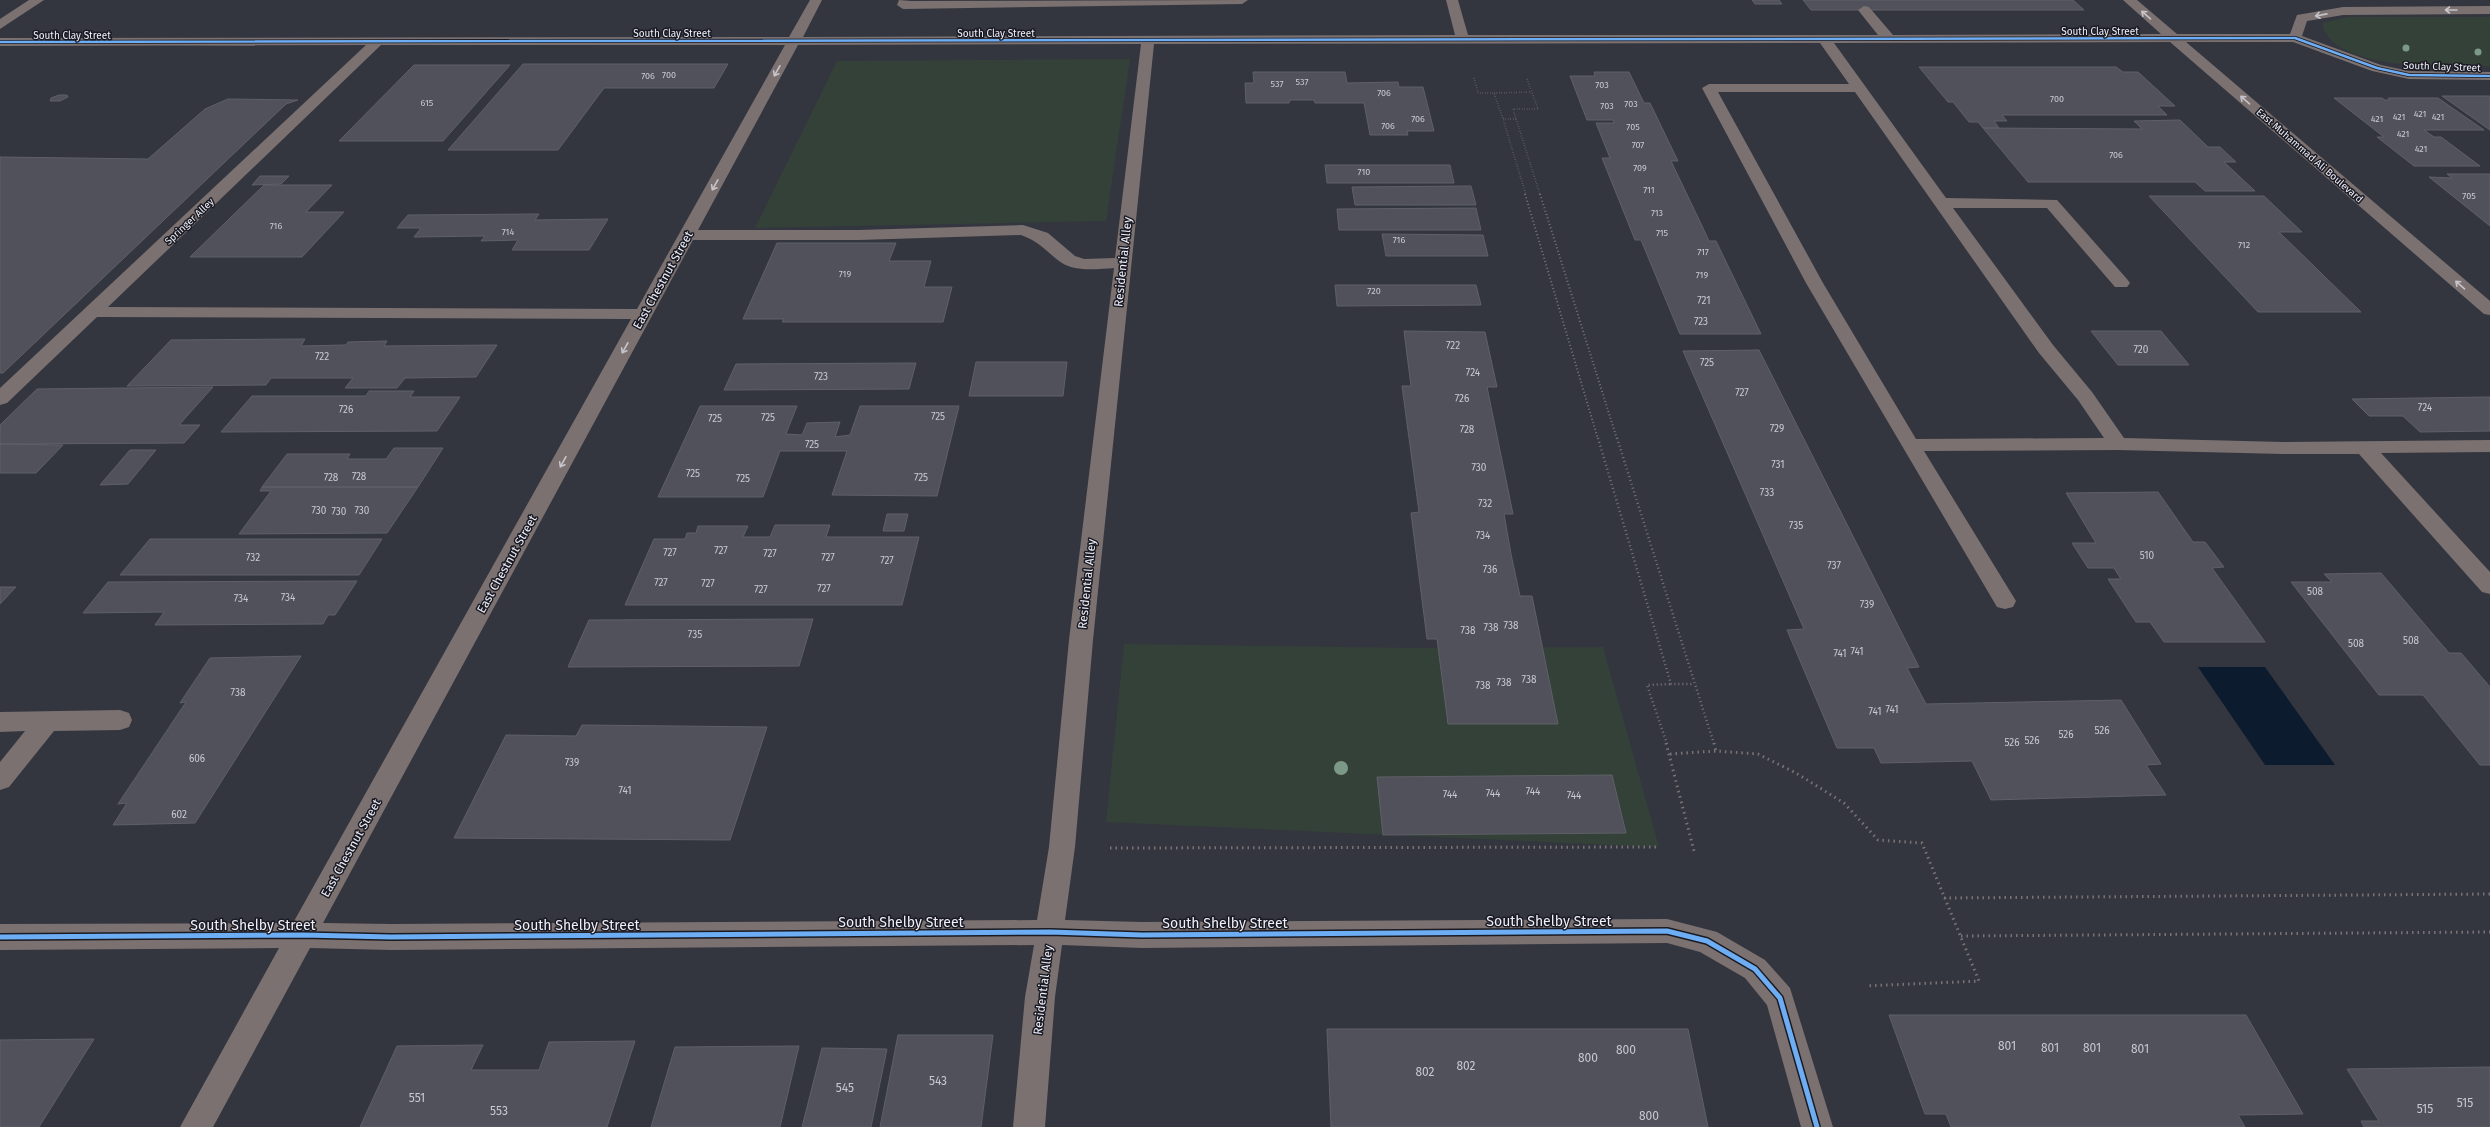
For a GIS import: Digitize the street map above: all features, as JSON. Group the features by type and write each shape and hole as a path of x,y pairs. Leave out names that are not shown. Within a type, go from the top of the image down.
{"street":[{"path":"0,25 38,0"},
{"name":"East Chestnut Street","path":"196,1127 303,935 816,0"},
{"path":"906,0 903,5 1242,0"},
{"path":"1452,0 1463,41"},
{"name":"East Muhammad Ali Boulevard","path":"2129,0 2490,310"},
{"path":"1864,10 1890,40"},
{"path":"2295,38 2302,18 2343,10 2490,10"},
{"name":"South Clay Street","path":"0,42 376,43 795,39 1148,42 2295,38 2377,68 2409,75 2490,76"},
{"path":"1825,40 2046,349 2085,396 2118,444"},
{"name":"Residential Alley","path":"1029,1127 1040,997 1062,847 1081,640 1148,42"},
{"name":"Springer Alley","path":"0,399 376,43"},
{"path":"1860,88 1709,88 1751,171 1910,446 2005,601"},
{"path":"1943,203 2051,203 2121,283"},
{"path":"687,236 859,235 1023,230 1042,237 1069,260 1083,264 1123,263"},
{"path":"92,312 644,314"},
{"path":"1910,446 2118,444 2365,448 2490,446"},
{"path":"2365,448 2490,586"},
{"path":"0,722 120,720"},
{"path":"0,780 48,721"},
{"name":"South Shelby Street","path":"0,937 303,935 399,937 1050,932 1142,935 1667,931 1707,941 1755,969 1780,998 1817,1127"}],"path":[{"path":"1472,74 1478,93 1531,92"},
{"path":"1524,74 1538,109 1513,109 1716,751"},
{"path":"1494,93 1671,684"},
{"path":"1503,119 1516,119"},
{"path":"1694,684 1647,685 1670,754 1694,851"},
{"path":"1670,754 1716,751 1758,754 1796,773 1844,804 1878,840 1922,843 1978,981 1866,986"},
{"path":"1103,848 1659,847"},
{"path":"1944,898 2490,894"},
{"path":"1961,936 2490,932"}],"green space":[{"path":"2348,17 2490,17 2490,66 2422,66 2369,59 2347,51 2330,39 2322,23"},
{"path":"1130,59 1106,221 755,228 837,61"},
{"path":"1124,644 1417,648 1603,647 1659,847 1106,822"}],"water":[{"path":"2198,667 2265,667 2335,765 2265,765"}],"building":[{"path":"1752,0 1779,0 1782,4 1755,4"},
{"path":"1803,0 2073,0 2084,10 1811,10"},
{"path":"523,64 728,64 714,88 604,88 558,150 448,150"},
{"path":"414,65 510,65 443,141 339,141"},
{"path":"1919,67 2116,67 2123,72 2138,72 2175,106 2158,106 2167,115 2002,115 2007,121 1994,121 1999,128 1983,128 1978,122 1969,122 1953,102 1948,102"},
{"path":"1253,72 1345,72 1347,83 1398,82 1399,87 1423,87 1434,131 1407,131 1408,135 1370,135 1364,103 1315,103 1314,100 1290,100 1289,103 1246,103 1245,83 1254,83"},
{"path":"1594,72 1629,72 1644,103 1650,103 1678,161 1671,161 1709,241 1716,241 1761,334 1680,334 1641,240 1635,240 1602,158 1610,158 1596,123 1614,123 1613,120 1587,120 1570,76 1595,76"},
{"path":"59,95 67,95 68,97 60,101 50,101 51,98"},
{"path":"2442,96 2490,96 2490,130"},
{"path":"2334,98 2382,98 2385,100 2390,100 2388,98 2438,98 2484,130 2424,130 2434,137 2441,137 2480,166 2414,166 2377,137 2384,137"},
{"path":"228,99 298,100 286,104 3,373 0,373 0,157 148,159 205,109"},
{"path":"2180,120 2208,147 2220,147 2236,162 2224,162 2255,191 2205,191 2195,182 2028,182 1983,128 2142,129 2134,121"},
{"path":"1325,165 1450,165 1454,183 1327,183"},
{"path":"2447,174 2490,174 2490,226 2429,177 2452,178"},
{"path":"260,176 289,176 281,184 252,185"},
{"path":"264,185 332,185 306,212 344,212 302,257 190,257"},
{"path":"1471,186 1476,205 1355,205 1352,187"},
{"path":"2149,196 2264,196 2302,232 2279,232 2361,312 2258,312"},
{"path":"1476,208 1481,230 1339,230 1337,209"},
{"path":"539,214 535,220 608,219 589,250 512,250 518,240 481,241 485,236 414,237 421,228 397,228 408,215"},
{"path":"1382,234 1483,235 1488,256 1386,256"},
{"path":"777,243 896,243 889,261 931,261 924,287 952,287 943,322 782,322 784,319 743,319"},
{"path":"1335,285 1476,285 1481,305 1337,306"},
{"path":"1404,331 1485,332 1497,387 1487,387 1513,514 1504,514 1511,554 1520,596 1532,596 1558,724 1448,724 1437,639 1427,639 1411,513 1419,512 1402,386 1411,386"},
{"path":"2091,331 2161,331 2189,365 2118,365"},
{"path":"305,339 301,346 346,345 348,342 387,341 384,346 497,345 476,377 405,378 397,388 345,388 353,378 271,378 266,385 127,386 171,340"},
{"path":"1759,350 1919,667 1907,668 1926,704 2121,700 2161,764 2146,765 2166,795 1991,800 1972,761 1881,763 1874,748 1837,748 1787,630 1804,629 1683,351"},
{"path":"976,362 1067,362 1063,396 969,396"},
{"path":"916,363 909,389 724,390 736,364"},
{"path":"213,387 179,425 200,425 184,443 0,444 0,425 37,389"},
{"path":"369,391 414,391 410,397 460,397 437,431 221,432 252,396 366,396"},
{"path":"2490,397 2490,431 2420,432 2403,416 2369,416 2352,399"},
{"path":"700,406 797,406 786,434 802,435 807,423 840,422 835,437 850,435 860,406 959,406 937,496 832,495 847,451 780,451 763,497 658,497"},
{"path":"0,444 63,445 36,473 0,473"},
{"path":"394,448 443,448 418,487 262,487 287,454 350,454 347,459 386,459"},
{"path":"130,450 156,450 128,484 100,485"},
{"path":"262,487 418,487 387,533 239,534 271,491 260,491"},
{"path":"2158,492 2193,542 2205,542 2224,567 2212,568 2265,642 2164,642 2150,622 2136,622 2108,579 2121,579 2114,568 2088,568 2072,543 2096,543 2066,493"},
{"path":"887,514 908,514 904,531 883,531"},
{"path":"775,525 830,525 826,537 919,537 902,605 625,605 654,539 685,539 687,533 696,533 698,526 748,526 743,537 770,537"},
{"path":"150,539 382,539 359,575 120,575"},
{"path":"2381,573 2449,653 2461,653 2490,687 2490,765 2480,765 2423,695 2379,695 2291,582 2332,582 2324,574"},
{"path":"357,581 335,615 328,615 323,624 155,625 164,612 83,613 108,582"},
{"path":"0,587 16,587 0,604"},
{"path":"813,619 799,666 568,667 589,620"},
{"path":"301,656 195,823 113,825 127,803 118,804 186,702 180,703 210,658"},
{"path":"582,725 767,727 730,840 454,838 506,735 576,736"},
{"path":"1612,775 1626,833 1383,835 1377,777"},
{"path":"1889,1015 2246,1015 2303,1114 2238,1115 2245,1127 1951,1127 1946,1114 1925,1114"},
{"path":"1327,1029 1688,1029 1708,1127 1331,1127"},
{"path":"898,1035 993,1035 981,1127 880,1127"},
{"path":"94,1039 39,1127 0,1127 0,1040"},
{"path":"635,1041 607,1127 360,1127 397,1046 483,1045 471,1070 539,1070 549,1042"},
{"path":"799,1046 780,1127 651,1127 675,1047"},
{"path":"822,1048 887,1049 871,1127 802,1127"},
{"path":"2490,1067 2490,1127 2364,1127 2361,1121 2379,1121 2347,1069"}],"cycle path":[{"path":"0,42 2295,38 2377,68 2409,75 2490,76"},
{"path":"0,937 303,935 391,937 1050,932 1142,935 1667,931 1707,941 1755,969 1780,998 1817,1127"}]}
